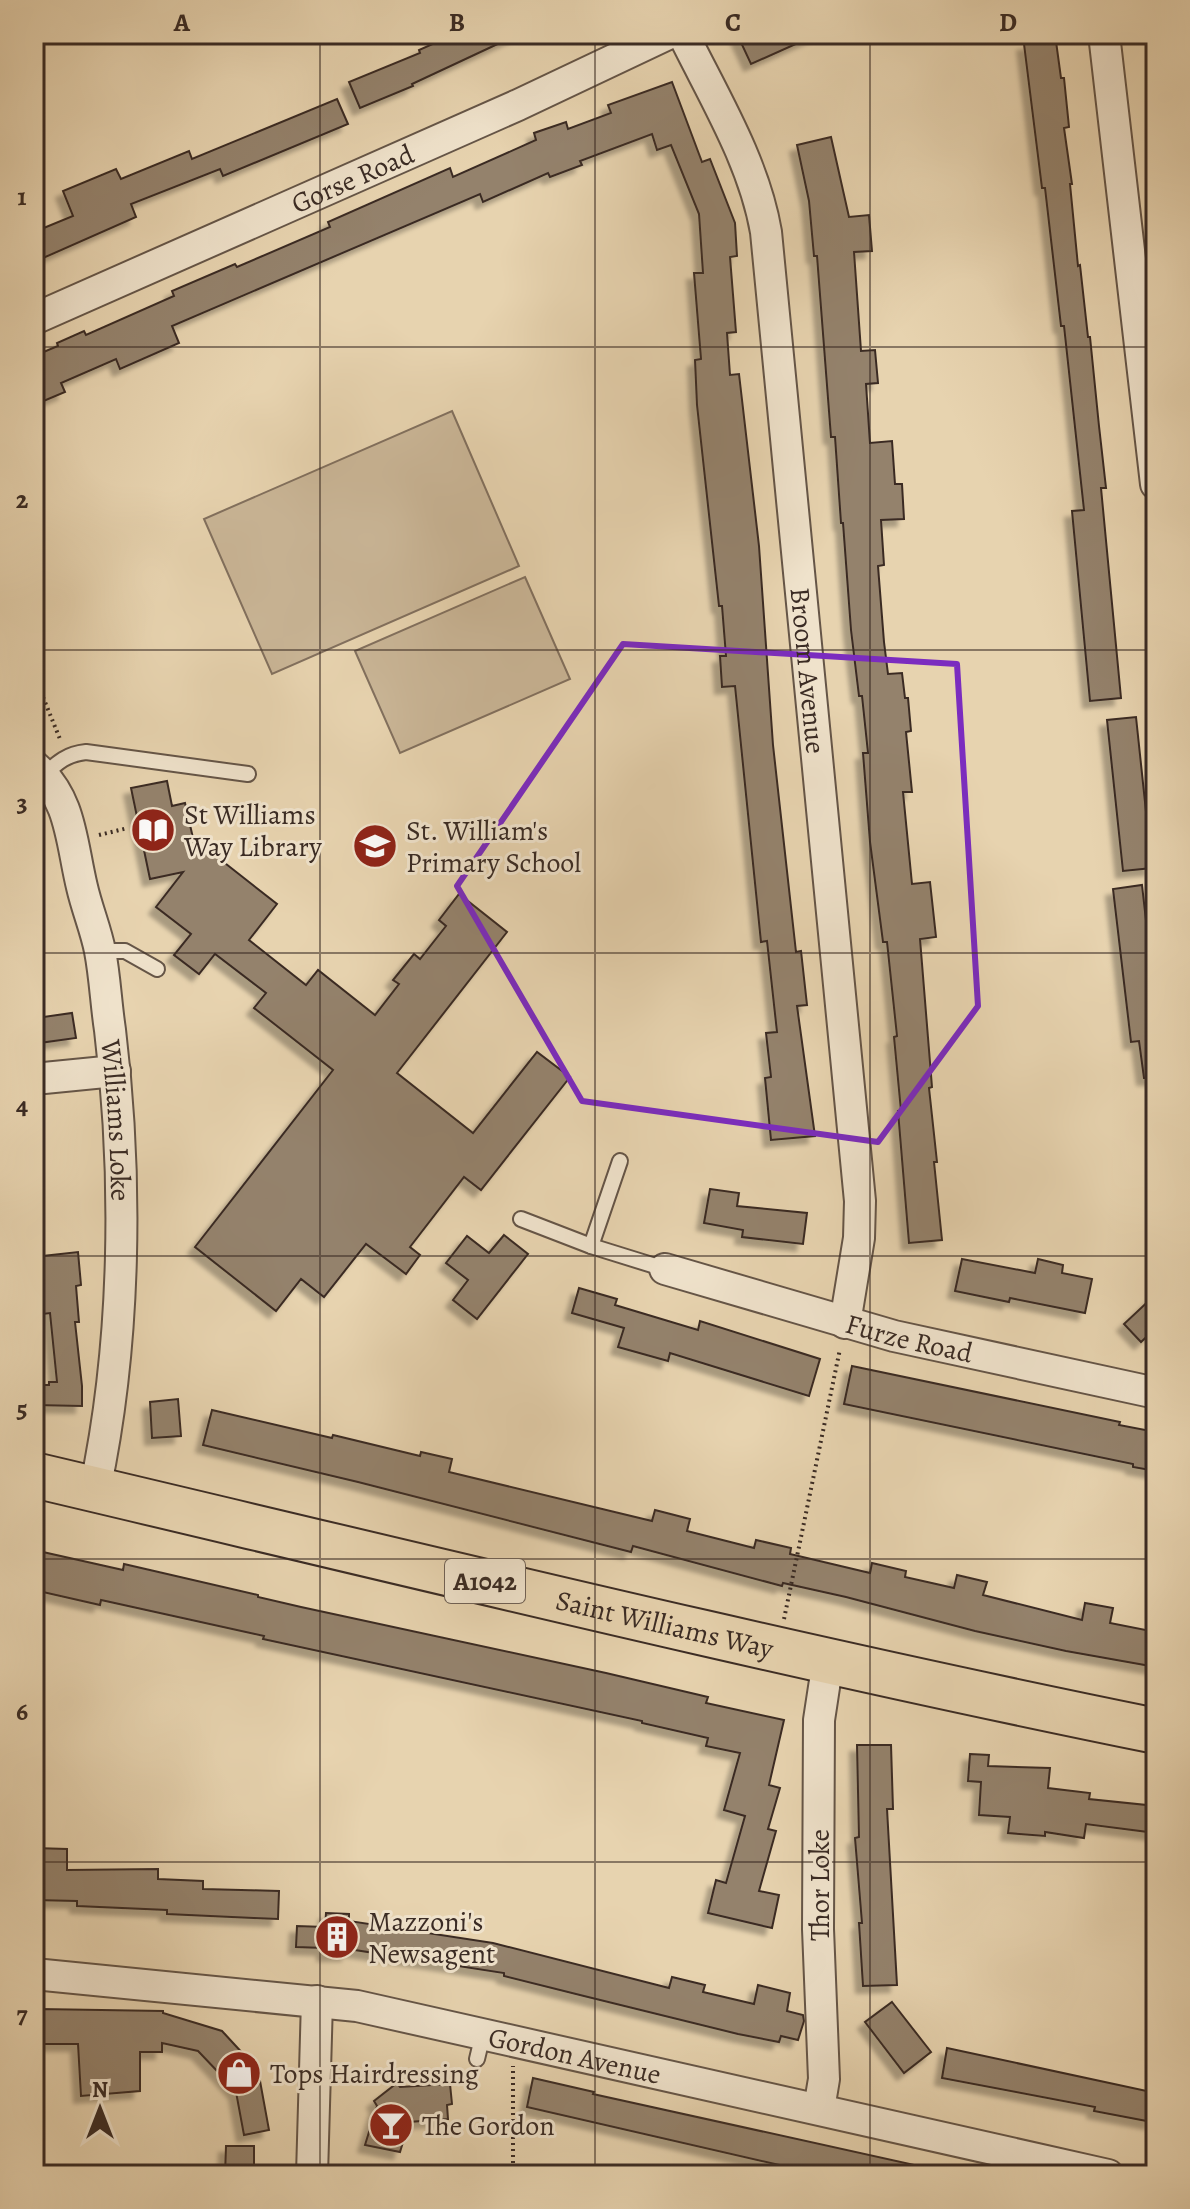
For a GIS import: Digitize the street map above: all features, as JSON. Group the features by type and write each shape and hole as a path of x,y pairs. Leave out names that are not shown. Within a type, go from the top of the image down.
{"highway":[{"name":"Saint Williams Way","path":"34,1475 828,1661 1156,1731"}],"street":[{"name":"Gorse Road","path":"34,319 503,112 668,34"},
{"name":"Broom Avenue","path":"683,34 751,176 761,203 766,232 860,1201 859,1238 845,1323"},
{"path":"1104,34 1156,484"},
{"name":"Williams Loke","path":"48,766 71,830 81,886 100,951 115,1071 119,1266 108,1419 95,1489"},
{"path":"34,1079 115,1071"},
{"name":"Furze Road","path":"665,1269 845,1323 1156,1393"},
{"name":"Thor Loke","path":"819,2109 824,2079 818,1929 819,1720 828,1661"},
{"name":"Gordon Avenue","path":"34,1974 357,2006 480,2046 513,2040 1108,2175"},
{"path":"312,2175 323,2113 317,2001"}],"lane":[{"path":"48,766 86,752 248,774"},
{"path":"100,951 125,951 157,969"},
{"path":"591,1246 620,1161"},
{"path":"521,1219 591,1246 665,1269"}],"path":[{"path":"34,675 48,766"},
{"path":"782,1624 845,1323"},
{"path":"513,2040 513,2175"}],"highlighted area":[{"path":"623,644 957,664 978,1006 878,1142 582,1101 457,886"}],"shaded area":[{"path":"452,411 519,566 272,674 204,519"},
{"path":"525,577 570,679 400,753 355,651"}],"building":[{"path":"455,34 519,34 413,86 360,108 349,82 420,53 419,50"},
{"path":"737,34 818,34 751,64"},
{"path":"1033,34 1055,34 1061,78 1064,78 1069,127 1064,128 1106,488 1101,488 1121,698 1090,701 1072,511 1084,510 1064,326 1061,326 1024,44 1034,43"},
{"path":"672,82 702,162 710,159 735,223 737,256 730,257 736,332 727,333 730,375 739,374 759,546 773,745 796,952 801,951 807,1005 797,1006 815,1136 771,1140 765,1078 771,1077 766,1033 777,1032 767,941 761,942 735,686 722,687 720,656 726,656 722,606 719,606 697,405 695,360 701,359 694,273 703,273 699,214 671,145 657,150 652,134 580,161 582,165 550,177 548,173 483,202 480,194 172,326 179,343 120,369 116,359 61,383 65,392 34,405 34,356 58,346 57,343 84,331 86,335 174,296 172,291 330,227 328,222 450,168 453,177 536,140 534,133 566,122 568,129 611,113 608,105"},
{"path":"337,99 348,124 223,176 220,169 131,204 136,217 34,262 34,232 73,216 63,191 116,169 121,179 189,151 192,159"},
{"path":"831,137 849,217 869,215 872,251 854,252 861,351 875,350 878,383 866,384 870,443 892,441 895,484 902,484 904,519 881,520 884,565 878,566 884,642 888,674 902,673 905,698 908,698 911,731 906,732 912,792 903,792 912,884 930,882 936,937 920,939 942,1240 909,1243 898,1111 901,1111 894,1037 897,1036 887,942 883,942 870,842 863,753 868,753 851,630 835,437 831,437 817,256 814,256 809,201 797,145"},
{"path":"1136,717 1152,868 1123,871 1107,720"},
{"path":"167,781 172,806 185,803 193,838 277,904 249,940 306,985 318,970 375,1015 399,984 393,980 414,954 420,959 446,926 439,920 459,894 507,932 397,1073 473,1133 537,1052 570,1077 481,1190 464,1177 410,1247 420,1255 406,1274 366,1244 324,1297 301,1279 276,1311 195,1247 333,1070 254,1008 266,993 215,954 199,974 174,955 191,934 156,907 183,872 150,879 131,788"},
{"path":"1142,885 1156,1009 1156,1078 1144,1078 1139,1041 1131,1042 1113,889"},
{"path":"72,1013 76,1038 39,1043 36,1018"},
{"path":"710,1189 739,1193 737,1206 807,1213 803,1244 742,1237 743,1230 704,1223"},
{"path":"504,1235 528,1254 477,1319 453,1300 468,1280 446,1263 467,1236 489,1253"},
{"path":"78,1252 81,1285 76,1286 79,1322 75,1322 82,1406 34,1405 34,1385 57,1382 50,1313 34,1315 34,1257"},
{"path":"962,1259 1035,1273 1038,1259 1063,1265 1062,1273 1092,1279 1085,1313 955,1291"},
{"path":"579,1288 617,1299 615,1305 698,1330 700,1321 820,1359 809,1396 670,1353 668,1361 618,1347 624,1328 572,1313"},
{"path":"1156,1294 1156,1328 1141,1342 1124,1324"},
{"path":"852,1366 1156,1432 1156,1471 844,1404"},
{"path":"178,1399 181,1436 152,1438 150,1402"},
{"path":"212,1410 420,1456 421,1452 452,1459 449,1472 652,1521 655,1510 690,1519 687,1531 754,1548 756,1540 791,1548 790,1554 870,1573 872,1563 906,1571 905,1577 954,1588 957,1575 987,1582 983,1595 1082,1620 1085,1603 1113,1608 1110,1623 1156,1632 1156,1667 975,1631 846,1597 783,1583 782,1586 633,1546 631,1552 203,1445"},
{"path":"34,1550 123,1570 124,1564 301,1607 606,1673 708,1697 706,1703 784,1720 769,1785 780,1788 768,1829 776,1831 759,1891 779,1895 772,1928 708,1913 716,1880 726,1883 745,1816 724,1810 740,1753 706,1746 708,1738 642,1721 263,1639 264,1636 101,1600 100,1605 34,1590"},
{"path":"857,1745 891,1745 893,1809 887,1809 897,1985 863,1986 859,1923 862,1923 855,1838 859,1837"},
{"path":"970,1754 989,1755 988,1766 1050,1768 1048,1788 1090,1793 1089,1799 1156,1806 1156,1833 1086,1824 1084,1838 1045,1832 1045,1836 1008,1833 1010,1817 979,1815 981,1782 968,1781"},
{"path":"34,1848 67,1849 67,1870 158,1869 158,1879 203,1881 203,1889 279,1891 278,1919 167,1914 167,1910 77,1906 77,1901 34,1900"},
{"path":"326,1913 349,1914 349,1921 493,1943 669,1988 672,1977 705,1985 703,1992 754,2004 758,1985 790,1993 787,2011 803,2015 804,2021 798,2040 781,2036 779,2042 504,1976 504,1973 348,1949 348,1954 324,1954 324,1948 296,1947 297,1926 325,1927"},
{"path":"892,2002 931,2052 904,2073 865,2022"},
{"path":"39,2009 163,2011 222,2031 258,2070 269,2130 244,2135 236,2092 198,2051 162,2043 162,2052 140,2052 140,2091 81,2096 78,2044 39,2044"},
{"path":"947,2048 1156,2093 1152,2122 1094,2111 1095,2107 942,2078"},
{"path":"533,2078 919,2166 919,2175 823,2175 527,2107"},
{"name":"The Gordon","path":"397,2083 400,2087 450,2084 452,2104 447,2105 448,2119 409,2122 400,2152 365,2145 377,2106 374,2101"},
{"path":"226,2146 254,2146 254,2175 225,2175"}],"place":[{"name":"St Williams Way Library","path":"153,830"},
{"name":"St. William's Primary School","path":"375,846"},
{"name":"Mazzoni's Newsagent","path":"337,1937"},
{"name":"Tops Hairdressing","path":"239,2073"},
{"name":"The Gordon","path":"391,2125"}]}
